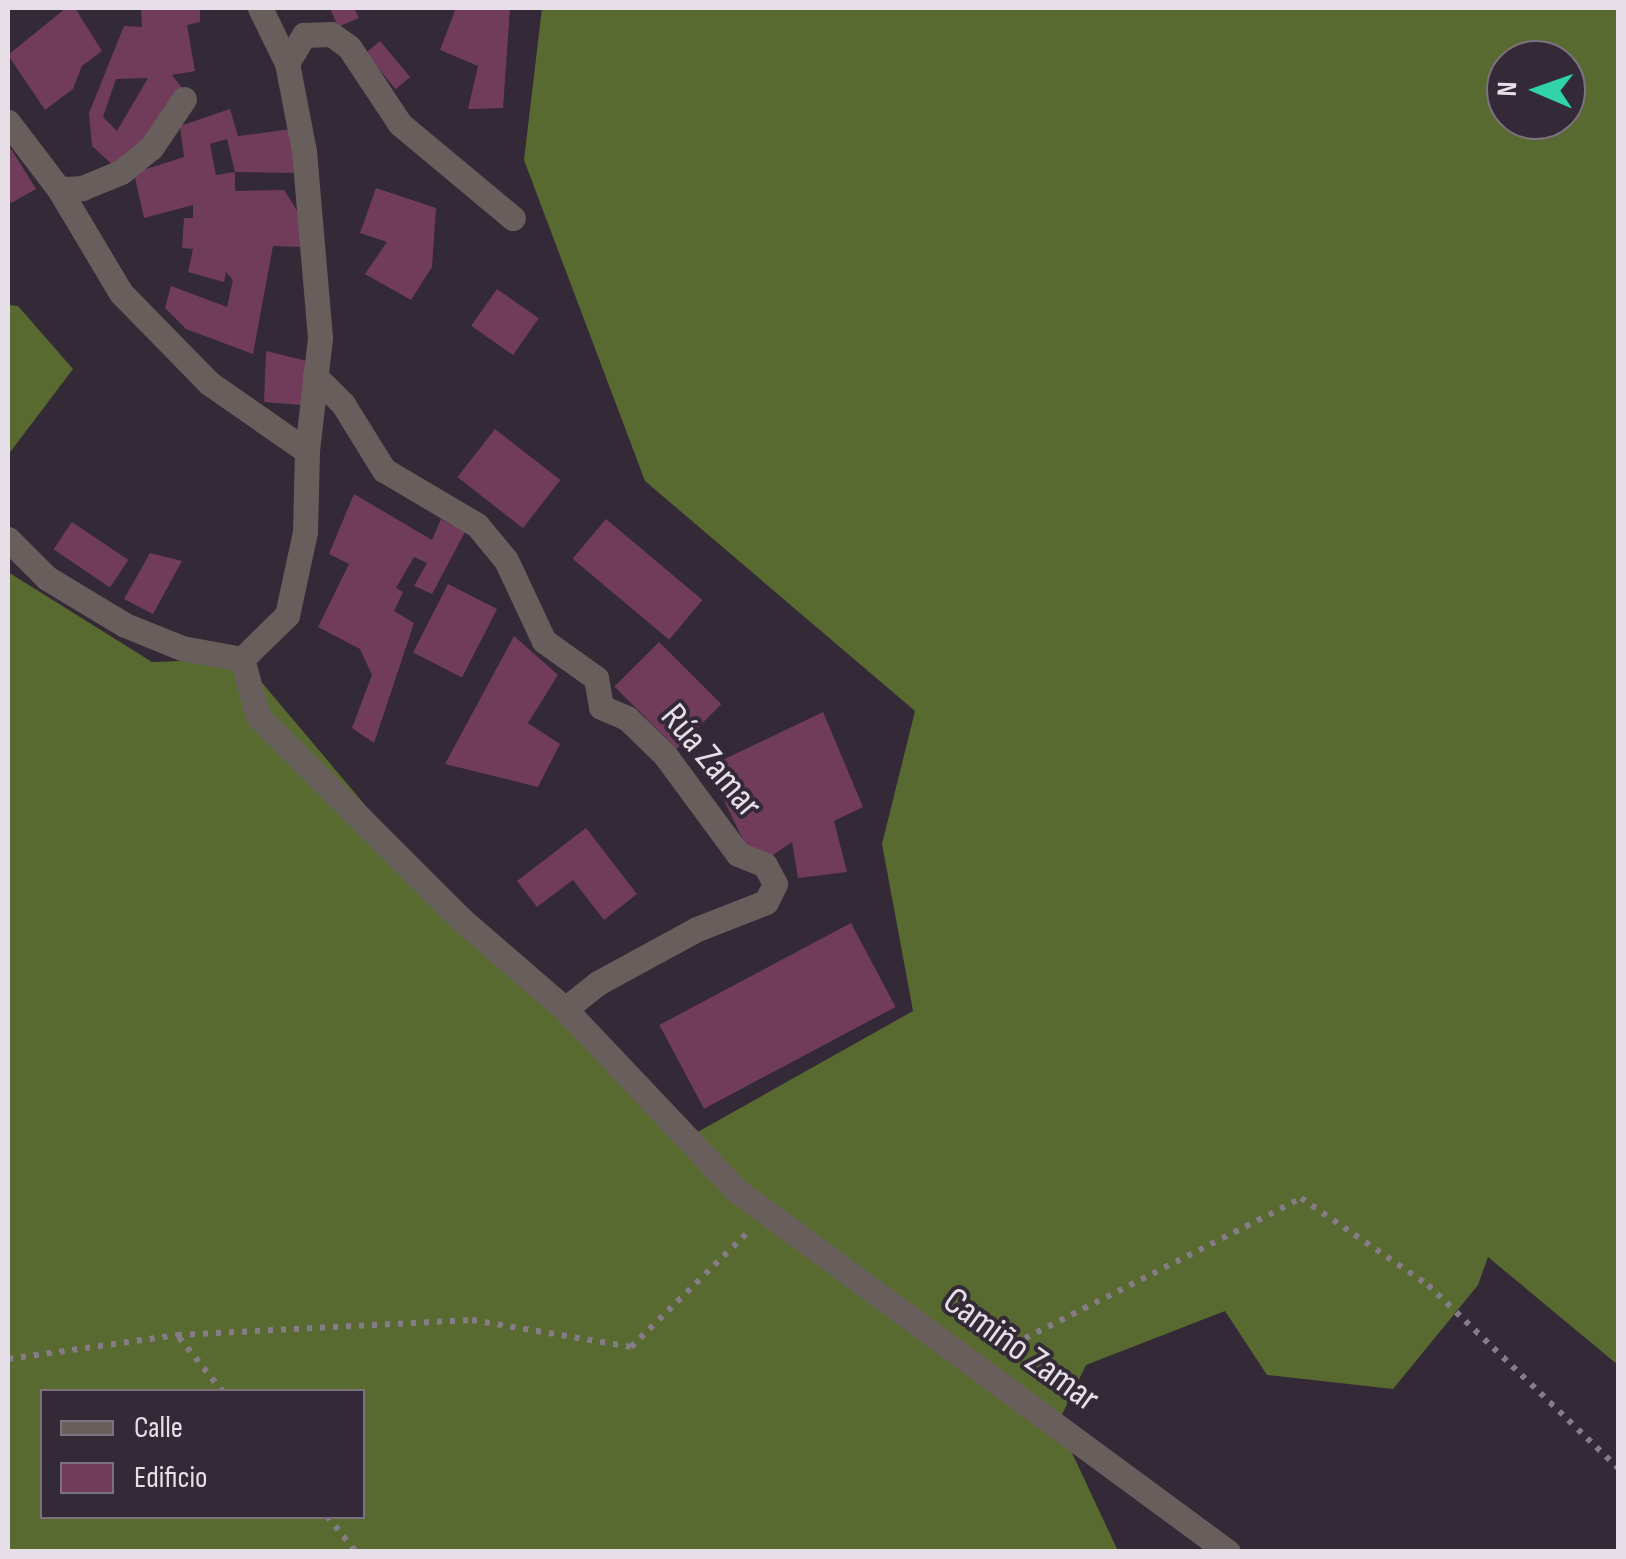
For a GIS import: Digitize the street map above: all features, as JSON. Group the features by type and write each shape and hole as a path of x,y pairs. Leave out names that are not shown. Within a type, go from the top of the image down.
{"street":[{"path":"242,659 287,614 305,532 307,451 320,338 304,152 287,63 260,8"},
{"path":"287,63 304,35 331,34 349,47 400,124 513,218"},
{"path":"59,189 82,188 121,172 150,148 184,99"},
{"path":"8,122 59,189 121,293 209,383 307,451"},
{"name":"Rúa Zamar","path":"315,376 344,404 384,470 477,525 506,560 544,641 596,678 601,706 627,718 665,755 738,854 765,865 775,884 766,902 697,929 598,983 565,1009"},
{"path":"8,539 47,578 125,625 182,648 242,659"},
{"path":"242,659 258,716 462,920 565,1009 736,1190 768,1212"},
{"name":"Camiño Zamar","path":"768,1212 976,1362 1228,1552"}],"path":[{"path":"976,1362 1301,1198 1428,1285 1618,1468"},
{"path":"8,1359 177,1336 472,1320 631,1347 768,1212"},
{"path":"177,1336 221,1389"},
{"path":"329,1519 356,1552"}],"green space":[{"path":"542,8 1618,8 1618,1365 1488,1257 1478,1285 1393,1389 1267,1375 1225,1311 1086,1365 1058,1423 1118,1551 8,1551 8,572 152,662 242,659 462,920 687,1138 913,1011 882,844 915,711 645,481 524,160"},
{"path":"8,305 18,306 73,369 8,455"}],"building":[{"path":"66,8 75,8 102,51 82,66 73,89 45,110 8,55"},
{"path":"141,8 200,8 200,22 187,25 195,71 172,75 183,89 141,145 115,167 92,146 89,113 124,26 142,27","holes":["148,78 117,131 103,117 116,79"]},
{"path":"330,8 354,8 359,18 338,27"},
{"path":"456,8 510,9 503,108 468,109 478,66 440,50"},
{"path":"380,41 410,77 396,89 365,53"},
{"path":"230,109 238,136 292,129 294,173 235,172 235,191 284,190 300,215 302,247 273,246 253,354 186,329 165,308 171,286 227,307 233,280 226,272 224,282 188,272 193,249 182,248 184,218 193,218 193,205 144,218 134,173 184,157 180,126","holes":["227,139 235,172 216,175 210,144"]},
{"path":"8,144 36,189 11,203 8,198"},
{"path":"376,188 436,208 432,267 411,300 365,274 387,242 360,233"},
{"path":"497,289 539,318 513,355 471,326"},
{"path":"266,351 307,361 301,405 264,402"},
{"path":"495,429 560,480 523,528 457,477"},
{"path":"354,494 432,540 441,519 465,532 432,594 414,586 427,563 414,557 396,588 403,592 394,611 414,623 374,743 352,728 372,675 360,649 318,627 349,564 329,554"},
{"path":"606,519 703,600 669,640 573,559"},
{"path":"72,522 128,560 110,587 54,549"},
{"path":"150,553 182,561 153,614 124,599"},
{"path":"448,584 497,609 462,678 413,653"},
{"path":"514,636 558,675 528,723 560,744 538,787 445,764"},
{"path":"659,642 721,704 677,749 614,687"},
{"path":"823,712 863,807 834,821 847,872 798,878 792,842 770,857 746,846 708,767"},
{"path":"586,828 637,894 604,920 573,880 537,907 517,881"},
{"path":"851,923 896,1007 704,1109 659,1025"}]}
